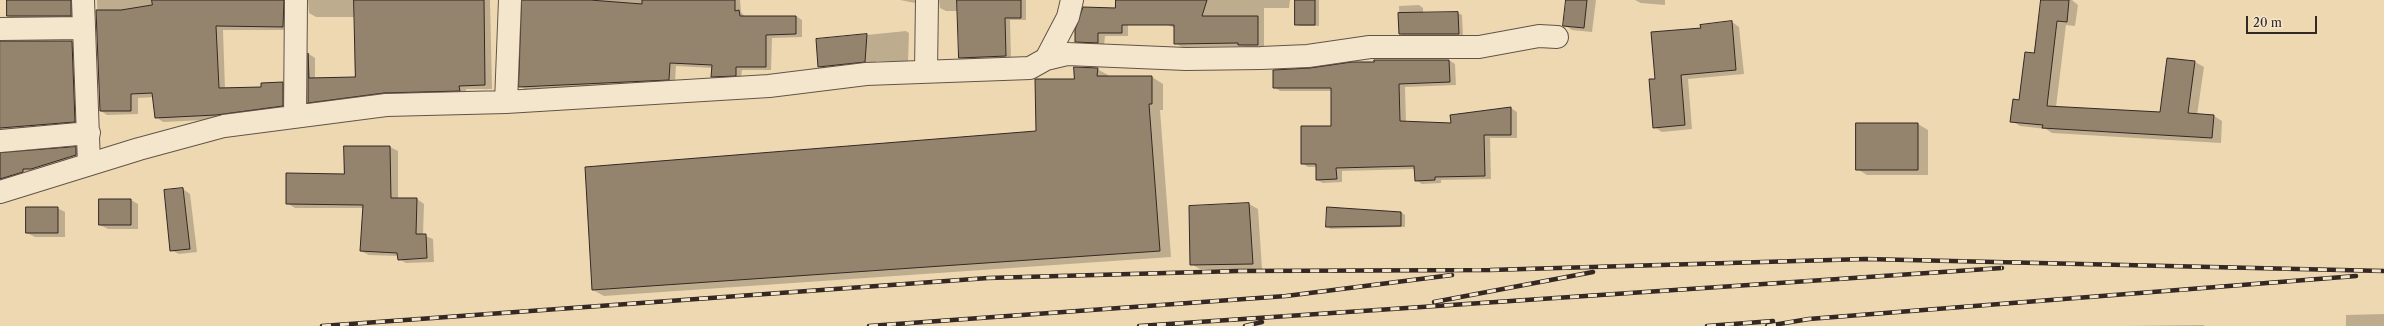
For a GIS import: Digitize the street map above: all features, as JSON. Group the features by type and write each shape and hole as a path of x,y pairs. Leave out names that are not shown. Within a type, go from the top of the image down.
{"street":[{"path":"83,0 89,164"},
{"path":"295,116 296,0"},
{"path":"506,102 510,0"},
{"path":"926,70 927,0"},
{"path":"1046,59 1068,17 1072,0"},
{"path":"0,29 83,28"},
{"path":"0,192 89,164 224,126 386,105 506,102 769,86 866,74 926,70 1030,68 1046,59 1067,54 1186,59 1261,58 1308,56 1377,47 1479,47 1539,36 1557,37"},
{"path":"0,141 89,133"}],"building":[{"path":"7,0 71,0 71,16 7,16"},
{"path":"152,0 284,0 283,27 216,26 219,88 261,87 261,83 283,82 283,106 216,115 155,118 152,93 131,94 131,111 100,111 96,10 121,10 152,5"},
{"path":"354,0 484,0 485,85 459,86 460,91 384,93 308,103 308,53 309,78 355,77"},
{"path":"522,0 590,0 642,4 642,0 735,0 735,11 739,10 740,16 796,16 796,34 766,35 766,67 736,67 736,76 711,77 712,65 670,63 669,80 519,87"},
{"path":"957,0 1021,0 1021,18 1005,18 1006,56 959,58"},
{"path":"1116,0 1207,0 1202,16 1258,16 1258,45 1238,45 1238,43 1174,44 1174,25 1122,25 1122,33 1098,33 1098,43 1075,42 1075,30 1083,7 1115,8"},
{"path":"1295,0 1315,0 1315,25 1295,25"},
{"path":"1566,0 1587,0 1584,28 1563,26"},
{"path":"2041,0 2069,0 2067,22 2057,21 2047,106 2160,112 2167,58 2195,61 2188,113 2214,115 2212,138 2042,128 2043,125 2010,122 2013,99 2019,100 2025,52 2034,53"},
{"path":"1458,12 1459,34 1399,34 1398,13"},
{"path":"1732,21 1736,70 1681,75 1685,125 1653,128 1649,79 1655,79 1651,32 1701,28 1700,25"},
{"path":"867,34 865,62 818,67 816,39"},
{"path":"0,41 72,41 75,122 0,128"},
{"path":"1374,60 1449,60 1450,82 1399,84 1400,121 1451,123 1450,115 1511,107 1511,135 1484,135 1485,176 1435,177 1435,180 1415,181 1414,166 1336,168 1337,179 1316,180 1316,164 1301,164 1301,126 1331,126 1331,88 1273,88 1273,70 1310,68 1352,62 1374,62"},
{"path":"1074,67 1098,68 1097,76 1152,76 1152,104 1149,104 1160,251 592,290 585,167 1036,131 1035,79 1074,79"},
{"path":"1856,123 1918,123 1918,170 1856,170"},
{"path":"344,146 390,146 391,198 417,198 416,234 426,234 427,258 398,260 397,253 360,251 363,205 286,204 286,173 344,174"},
{"path":"76,147 76,155 31,169 23,169 23,172 0,179 0,153"},
{"path":"183,188 190,249 170,251 164,190"},
{"path":"99,199 131,199 131,225 99,225"},
{"path":"1249,203 1253,264 1190,265 1189,206"},
{"path":"26,207 58,207 58,233 26,233"},
{"path":"1327,207 1401,212 1401,226 1326,227"}],"railway":[{"path":"322,326 988,278 1238,271 1490,270 1865,259 2384,271"},
{"path":"1139,326 2002,268"},
{"path":"1434,302 1593,272"},
{"path":"869,326 1286,296 1452,275"},
{"path":"1767,326 1809,319 2356,276"},
{"path":"1707,326 1773,321"},
{"path":"1245,326 1262,322"}]}
